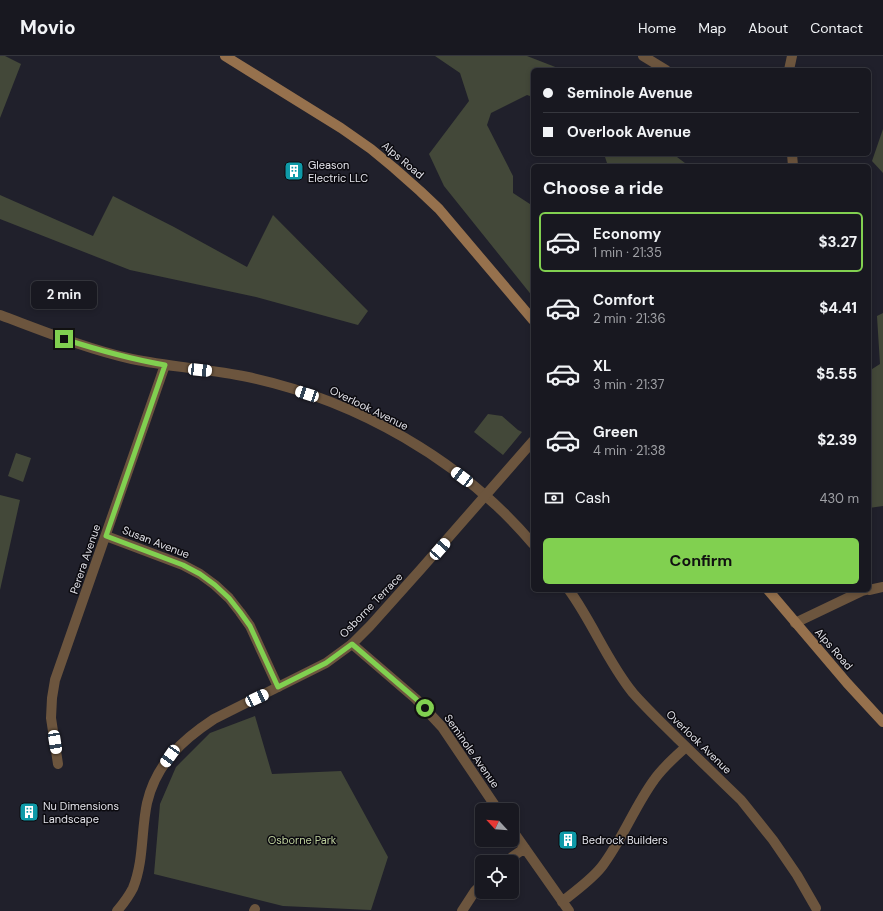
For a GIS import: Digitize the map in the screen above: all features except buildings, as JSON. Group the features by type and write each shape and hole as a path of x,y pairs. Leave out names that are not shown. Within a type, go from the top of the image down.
{"main road":[{"name":"Alps Road","path":"225,56 341,128 371,149 394,168 439,209 531,318"},
{"name":"Alps Road","path":"770,592 795,623 883,722"}],"street":[{"path":"643,56 663,68"},
{"path":"789,68 792,56"},
{"name":"Overlook Avenue","path":"0,315 98,350 131,359 214,371 256,379 284,386 352,411 385,427 427,451 456,472 504,513 531,542"},
{"name":"Perera Avenue","path":"58,764 51,718 55,680 165,365"},
{"name":"Osborne Terrace","path":"117,911 132,889 139,870 145,815 150,791 162,767 170,756 187,738 214,719 326,663 352,644 422,569 531,443"},
{"name":"Susan Avenue","path":"106,536 183,565 200,574 215,585 229,598 250,626 278,687"},
{"path":"871,589 883,587"},
{"name":"Overlook Avenue","path":"570,592 605,651 634,694 741,800 798,874 816,908"},
{"path":"795,623 860,592"},
{"name":"Seminole Avenue","path":"352,644 416,699 442,726 493,803"},
{"path":"562,902 594,875 602,866 613,851 655,778 669,762 686,747"},
{"path":"519,840 569,911"},
{"path":"515,855 525,848"},
{"path":"462,911 475,891"}],"green space":[{"path":"0,56 5,56 21,64 0,118"},
{"path":"435,56 527,56 558,68 531,68 531,96 527,95 491,113 487,125 513,176 513,193 531,205 531,295 444,186 429,154 469,101 460,73"},
{"path":"883,129 883,173 872,161"},
{"path":"605,156 676,156 686,164 607,164"},
{"path":"0,195 93,236 113,196 247,267 273,215 368,311 358,325 256,297 130,270 0,219"},
{"path":"883,313 883,506 871,508 871,370 880,364 877,316"},
{"path":"488,414 502,416 522,432 503,455 474,432"},
{"path":"16,453 31,458 23,482 8,476"},
{"path":"0,495 20,500 0,590"},
{"name":"Osborne Park","path":"255,716 272,774 341,771 388,857 371,910 283,906 154,874 160,804 176,767 210,733"}],"place":[{"name":"Gleason Electric LLC","path":"294,171"},
{"name":"Nu Dimensions Landscape","path":"29,812"},
{"name":"Bedrock Builders","path":"568,840"}],"route":[{"path":"64,339 131,359 165,365 106,536 183,565 200,574 215,585 229,598 250,626 278,687 309,673 326,663 352,644 425,708"}]}
